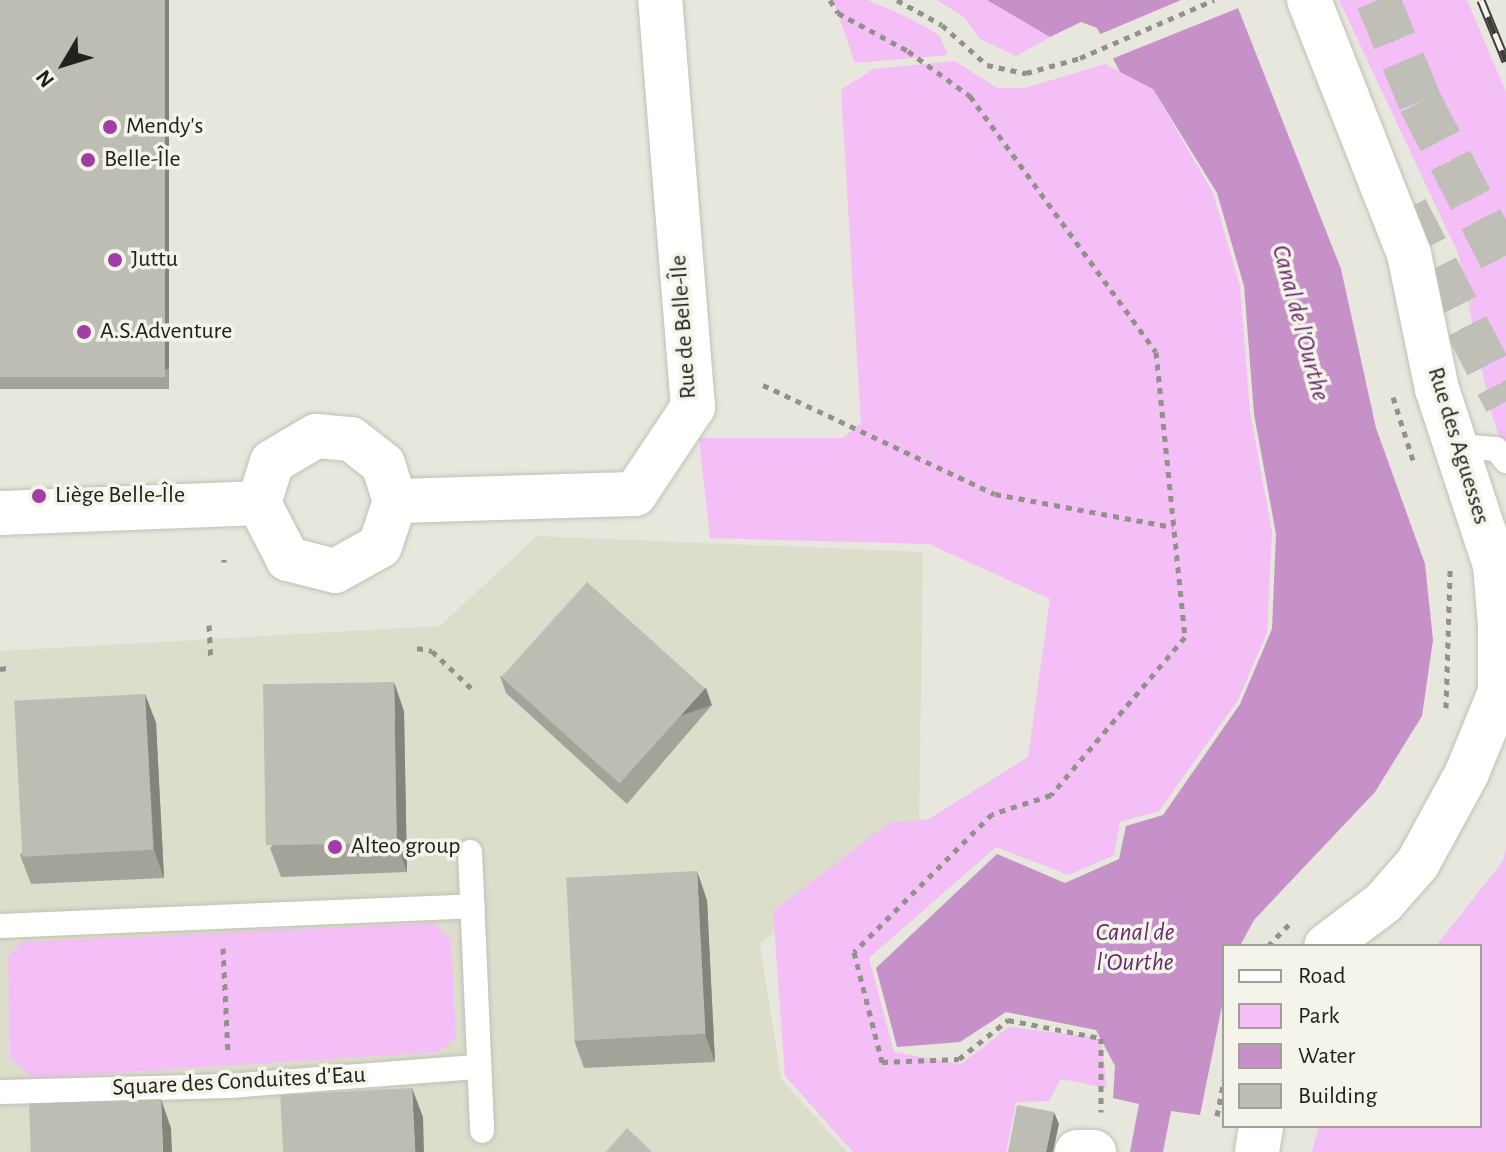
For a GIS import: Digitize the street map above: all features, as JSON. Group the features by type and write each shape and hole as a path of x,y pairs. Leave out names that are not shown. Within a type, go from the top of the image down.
{"street":[{"name":"Rue de Belle-Île","path":"395,501 635,494 693,407 660,0"},
{"name":"Rue des Aguesses","path":"1309,0 1409,254 1437,389 1495,565 1500,692 1467,773 1418,863 1383,903 1310,933"},
{"path":"316,436 351,439 383,464 395,501 380,546 335,571 288,559 259,503 272,462 316,436"},
{"path":"0,513 259,503"},
{"path":"1257,1152 1261,1128"}],"lane":[{"path":"1456,446 1496,449 1506,461"},
{"path":"470,852 482,1131"},
{"path":"0,926 473,906"},
{"name":"Square des Conduites d'Eau","path":"0,1092 229,1086 478,1067"}],"path":[{"path":"830,0 838,13 908,51 970,96 1156,352 1185,637 1051,795 992,814 854,952 882,1062 959,1059 1008,1020 1101,1038 1091,1143"},
{"path":"897,0 942,25 987,65 1026,73 1080,58 1214,0"},
{"path":"1390,382 1398,426 1415,465"},
{"path":"763,385 995,494 1173,527"},
{"path":"1445,723 1450,559"},
{"path":"209,625 211,658"},
{"path":"417,648 432,651 471,688"},
{"path":"221,915 229,1086"},
{"path":"1274,944 1310,933"}],"shaded area":[{"path":"537,536 923,552 919,825 760,944 781,1079 847,1152 0,1152 0,651 440,626"}],"green space":[{"path":"833,0 868,0 911,19 939,35 948,55 855,63"},
{"path":"936,0 987,0 1050,37 1016,56 980,39 963,16"},
{"path":"1339,0 1467,0 1506,92 1506,454 1491,413 1458,253"},
{"path":"955,61 997,88 1025,88 1105,64 1153,89 1213,193 1240,286 1250,412 1272,532 1267,633 1238,700 1159,811 1120,822 1114,855 1069,875 996,847 869,958 894,1052 961,1064 1009,1027 1101,1038 1107,1088 1061,1079 1049,1101 1016,1102 1006,1152 853,1152 785,1076 773,911 889,823 929,819 1028,757 1050,599 929,544 710,538 699,438 843,438 861,423 841,90 873,69"},
{"path":"1506,846 1506,1152 1312,1152 1318,1128 1482,1128 1482,944 1438,944 1503,861"},
{"path":"433,923 451,940 456,1037 439,1052 33,1078 10,1058 8,957 22,942"}],"water":[{"name":"Canal de l'Ourthe","path":"987,0 1231,0 1238,8 1341,269 1376,428 1425,564 1433,640 1422,716 1375,792 1254,920 1241,944 1222,944 1222,1006 1200,1115 1171,1111 1163,1152 1130,1152 1139,1104 1113,1098 1115,1066 1096,1030 1006,1012 960,1042 897,1047 876,968 997,854 1065,883 1119,859 1126,826 1163,815 1240,704 1272,629 1276,534 1254,414 1244,286 1217,193 1153,89 1120,72 1097,28 1081,22 1050,37"}],"pier":[{"path":"1181,0 1236,0 1241,7 1109,60 1096,36"}],"building":[{"name":"Belle-Île","path":"0,0 165,0 165,377 0,377"},
{"path":"587,582 705,688 620,784 501,677"},
{"path":"394,682 397,843 266,845 263,684"},
{"path":"145,694 153,850 22,857 14,701"},
{"path":"697,871 706,1034 575,1041 566,878"},
{"path":"412,1088 415,1152 283,1152 280,1095"},
{"path":"161,1099 163,1152 31,1152 29,1104"},
{"path":"1017,1105 1054,1112 1046,1152 1008,1152"},
{"path":"627,1128 652,1152 606,1152"}],"tunnel":[{"path":"1378,0 1420,102 1506,268"},
{"path":"1406,209 1506,402"}],"railway":[{"path":"1481,0 1506,61"}],"place":[{"name":"Mendy's","path":"110,127"},
{"name":"Belle-Île","path":"88,160"},
{"name":"Juttu","path":"115,260"},
{"name":"A.S.Adventure","path":"84,332"},
{"name":"Liège Belle-Île","path":"39,496"},
{"name":"Alteo group","path":"335,847"}]}
